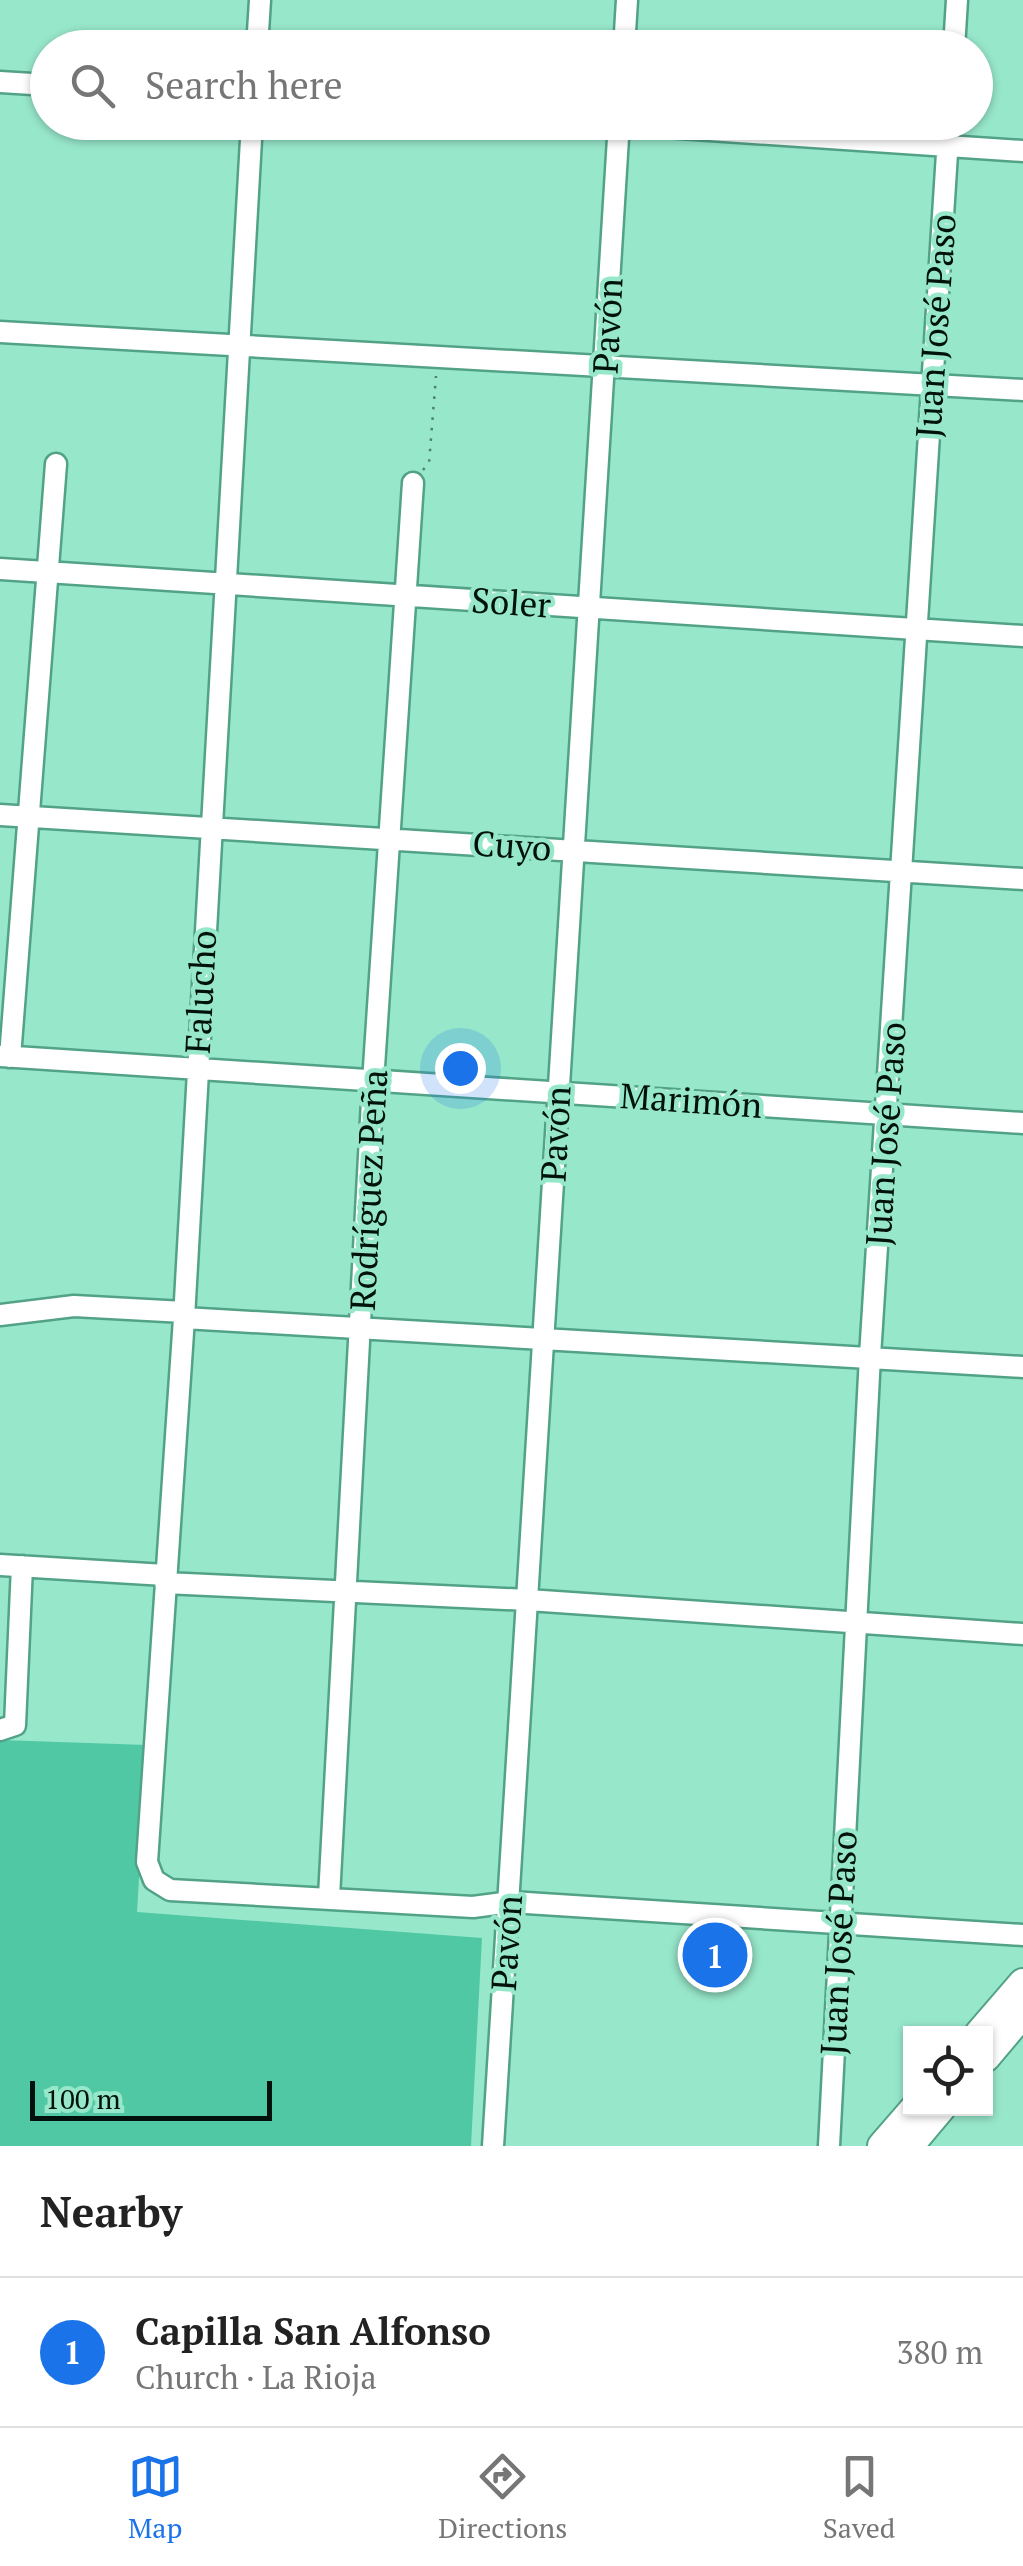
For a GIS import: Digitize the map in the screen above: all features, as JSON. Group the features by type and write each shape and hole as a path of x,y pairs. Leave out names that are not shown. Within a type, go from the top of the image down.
{"main road":[{"path":"988,2026 1022,1993"},
{"path":"993,2045 1022,1993"},
{"path":"882,2146 907,2116"},
{"path":"909,2146 934,2116"}],"street":[{"path":"258,30 260,0"},
{"path":"625,30 627,0"},
{"path":"955,30 957,0"},
{"path":"0,82 30,84"},
{"name":"Falucho","path":"251,140 208,829 184,1315 147,1862 154,1880 170,1890 330,1897"},
{"name":"Pavón","path":"493,2146 617,140"},
{"path":"862,140 1023,150"},
{"name":"Juan José Paso","path":"828,2146 854,1621 948,140"},
{"path":"0,332 1023,390"},
{"path":"5,1056 56,464"},
{"name":"Rodríguez Peña","path":"330,1897 373,1082 413,483"},
{"name":"Soler","path":"0,569 1023,636"},
{"name":"Cuyo","path":"0,815 1023,879"},
{"name":"Marimón","path":"5,1056 1023,1123"},
{"path":"0,1315 74,1306 1023,1367"},
{"path":"0,1565 349,1592 528,1600 1023,1634"},
{"path":"0,1730 15,1725 22,1566"},
{"path":"330,1897 473,1907 510,1902 1023,1935"}],"path":[{"path":"413,483 430,463 437,358"}],"green space":[{"path":"0,1740 147,1745 137,1912 482,1938 471,2146 0,2146"}],"place":[{"name":"Capilla San Alfonso","path":"715,1955"}]}
